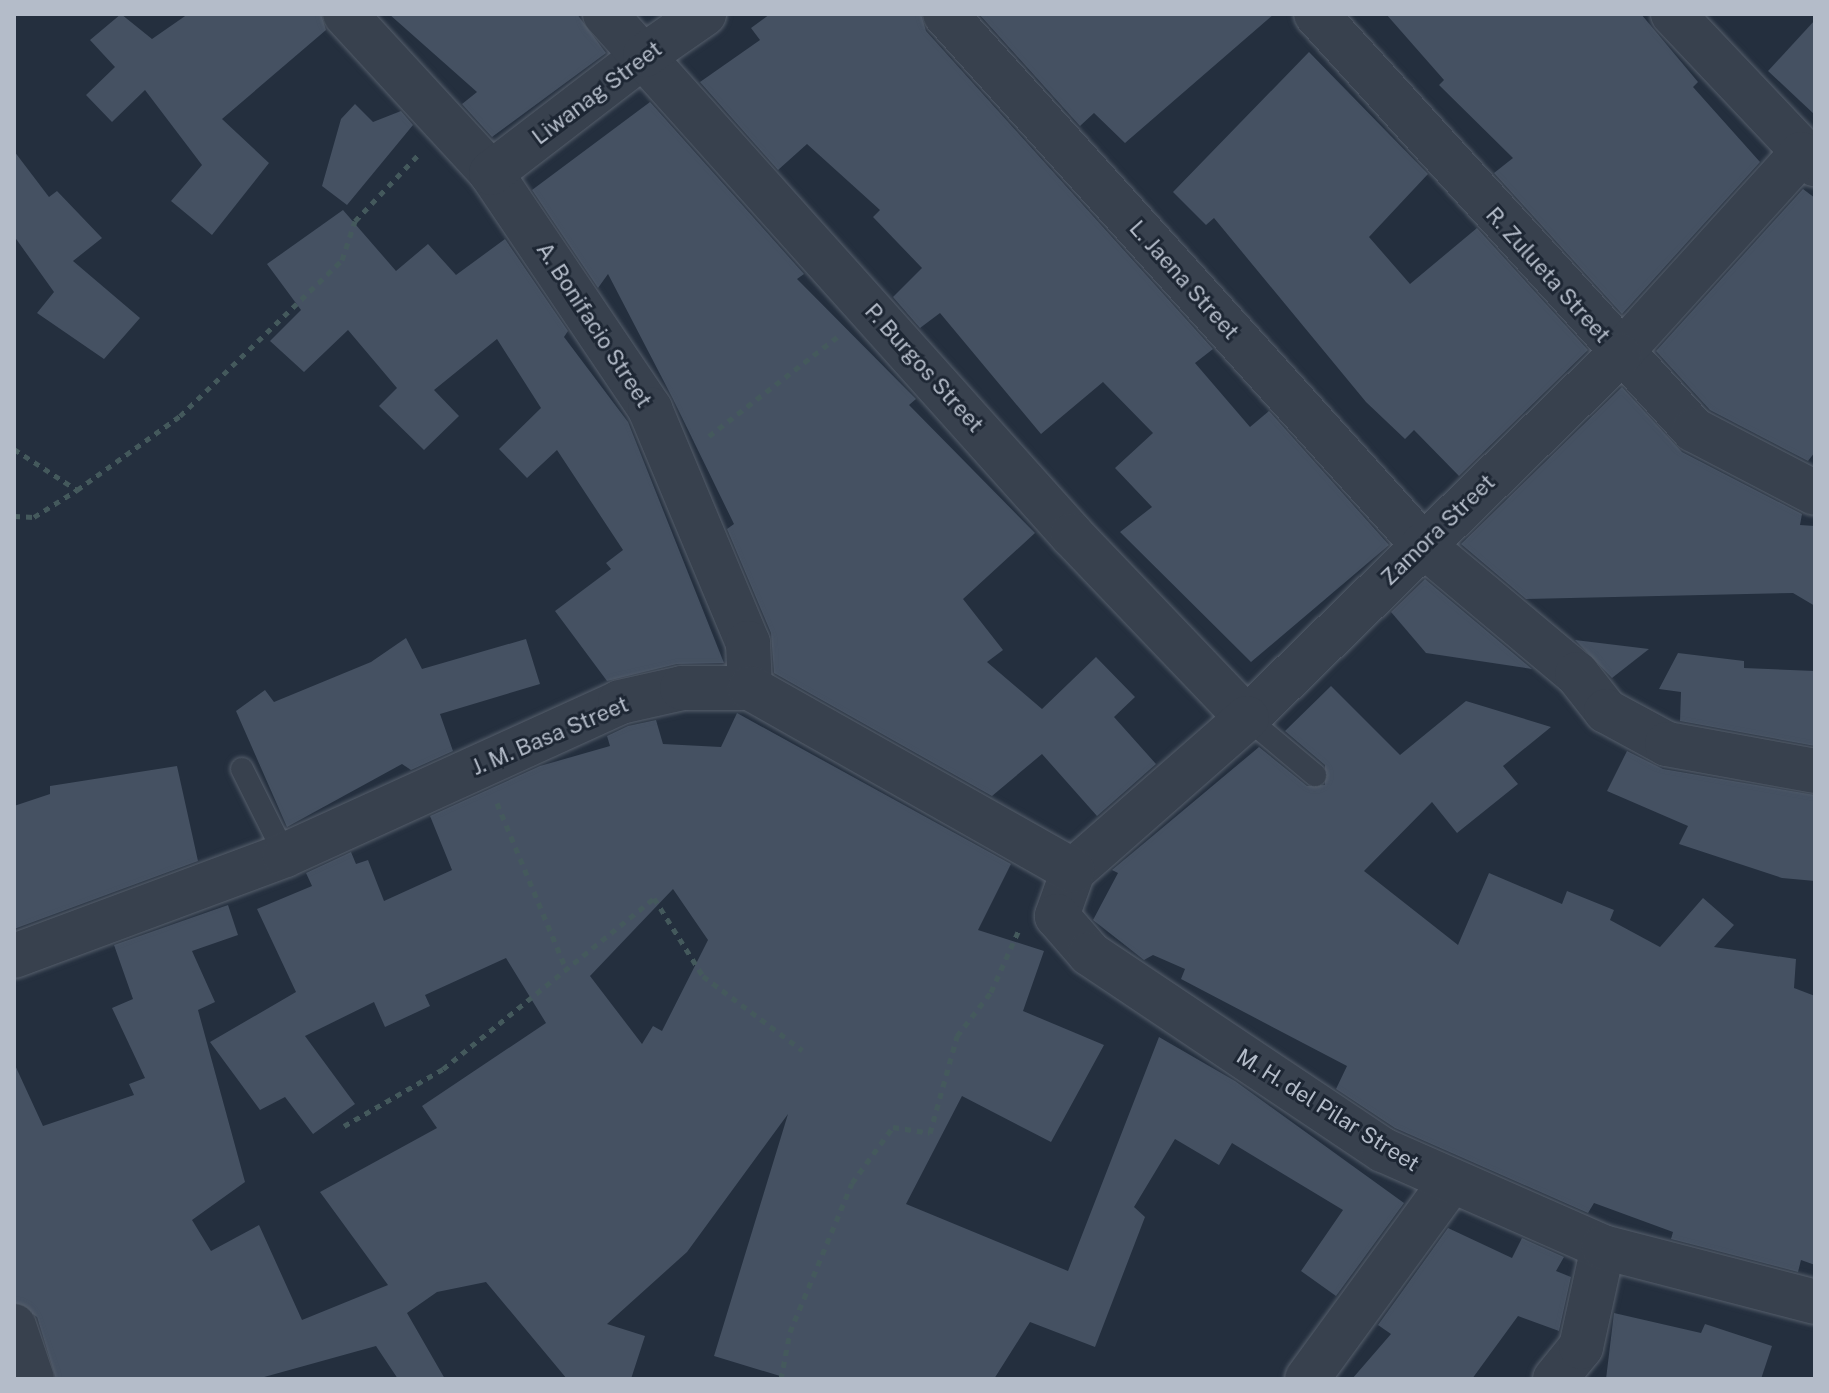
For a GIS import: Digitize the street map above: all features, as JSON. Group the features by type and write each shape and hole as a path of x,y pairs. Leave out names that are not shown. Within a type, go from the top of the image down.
{"street":[{"name":"A. Bonifacio Street","path":"345,14 491,173 677,461 748,643 750,688"},
{"name":"P. Burgos Street","path":"605,14 1247,718"},
{"name":"Liwanag Street","path":"491,173 645,55 704,14"},
{"name":"L. Jaena Street","path":"945,14 1423,545 1577,674 1635,732 1815,771"},
{"name":"R. Zulueta Street","path":"1316,14 1619,355 1694,430 1815,493"},
{"path":"1673,14 1810,151"},
{"name":"Zamora Street","path":"1057,916 1073,871 1247,718 1619,355 1810,151"},
{"name":"J. M. Basa Street","path":"14,956 285,855 620,702 682,688 750,688 1073,871"},
{"name":"M. H. del Pilar Street","path":"1057,916 1090,954 1206,1035 1383,1150 1450,1183 1603,1247 1815,1302"},
{"path":"1307,1379 1450,1183"},
{"path":"1555,1379 1581,1347 1603,1247"},
{"path":"14,1326 32,1379"}],"lane":[{"path":"1247,718 1315,775"},
{"path":"242,769 285,855"}],"path":[{"path":"14,516 34,517 180,416 342,260 355,221 446,125"},
{"path":"677,461 873,310"},
{"path":"14,449 77,490"},
{"path":"481,766 566,969"},
{"path":"344,1126 443,1069 654,898 703,976 802,1050"},
{"path":"781,1379 790,1332 852,1183 893,1127 930,1133 957,1036 991,992 1020,927 1057,916"}],"building":[{"path":"121,14 152,39 188,14 321,14 326,30 222,119 269,163 212,235 171,201 202,165 145,90 112,122 86,95 115,67 90,40"},
{"path":"389,14 577,14 606,53 492,137 462,104 477,92"},
{"path":"770,14 921,14 926,31 1213,349 1195,363 1250,427 1269,411 1389,545 1251,662 1120,532 1152,507 1115,468 1153,433 1103,382 1041,434 940,313 920,328 893,297 922,268 873,217 880,210 807,144 778,170 700,82 760,40 751,28"},
{"path":"979,14 1274,14 1125,143 1094,113 1080,126"},
{"path":"1386,14 1641,14 1698,82 1693,87 1760,162 1622,314 1494,173 1513,158 1439,85 1444,80"},
{"path":"1815,20 1815,115 1768,71"},
{"path":"1309,52 1428,174 1369,237 1410,284 1477,228 1588,350 1459,476 1414,430 1405,439 1366,402 1214,218 1206,225 1173,192"},
{"path":"650,102 804,274 797,279 916,399 909,405 1035,533 963,599 1003,650 987,662 1042,709 1096,657 1135,697 1114,717 1156,764 1097,816 1042,754 992,796 774,673 771,633 727,529 734,524 673,399 608,274 598,288 532,190"},
{"path":"355,104 373,122 401,111 413,125 347,205 322,186 341,119"},
{"path":"14,151 49,197 57,191 102,238 73,261 140,318 104,359 37,313 54,292 14,236"},
{"path":"1803,189 1815,198 1815,452 1808,461 1710,410 1656,351"},
{"path":"343,210 396,271 428,244 456,275 505,239 568,331 564,337 628,422 724,663 677,664 607,681 555,611 611,569 606,563 623,550 557,450 527,478 499,449 541,408 497,339 434,390 459,416 424,450 379,406 397,388 348,330 304,372 270,341 301,310 267,264"},
{"path":"1622,387 1682,452 1802,514 1800,525 1815,526 1815,606 1793,593 1526,599 1461,544"},
{"path":"1425,579 1532,669 1426,653 1391,612"},
{"path":"406,638 422,669 526,639 540,684 440,714 453,751 411,770 402,764 287,827 236,711 265,690 274,702 371,662"},
{"path":"1575,640 1649,649 1612,678"},
{"path":"1678,653 1744,661 1744,668 1815,671 1815,746 1680,721 1681,692 1659,689"},
{"path":"1331,686 1400,755 1466,701 1551,727 1503,766 1518,784 1457,833 1432,802 1364,871 1458,945 1489,873 1562,904 1567,891 1614,910 1610,920 1660,947 1703,898 1734,925 1714,947 1796,959 1794,988 1815,996 1815,1265 1801,1260 1798,1272 1671,1239 1673,1232 1594,1203 1588,1213 1395,1128 1336,1089 1347,1066 1181,979 1185,969 1153,955 1144,960 1093,920 1118,873 1112,870 1259,747 1307,786 1325,785 1325,765 1285,731"},
{"path":"737,713 1011,864 978,930 1044,951 1023,1011 1104,1045 1051,1142 962,1096 906,1204 1068,1271 1159,1037 1235,1081 1404,1203 1336,1296 1301,1271 1343,1210 1232,1143 1219,1165 1175,1139 1134,1207 1145,1217 1095,1347 1030,1322 994,1379 790,1379 714,1356 788,1114 687,1252 607,1324 645,1336 631,1379 567,1379 486,1282 437,1292 407,1313 445,1379 398,1379 376,1346 257,1379 56,1379 37,1317 14,1302 14,1063 43,1126 134,1095 129,1084 145,1078 112,1008 133,999 114,945 228,905 238,935 192,951 215,1002 198,1010 245,1182 192,1220 211,1251 259,1225 302,1320 388,1285 320,1192 437,1128 422,1106 546,1023 506,958 425,995 430,1006 385,1027 374,1002 305,1036 355,1104 313,1134 285,1097 260,1110 210,1042 296,992 257,909 312,886 306,873 351,852 356,864 368,860 384,901 452,870 430,816 540,766 610,746 607,736 628,726 656,720 663,744 721,747","holes":["673,889 708,940 662,1031 653,1026 642,1044 590,976"]},
{"path":"1627,751 1663,769 1815,795 1815,881 1782,878 1679,844 1688,826 1607,791"},
{"path":"177,766 198,861 14,929 14,806 50,794 50,786"},
{"path":"1448,1228 1512,1258 1522,1238 1564,1257 1556,1271 1571,1277 1559,1331 1518,1316 1472,1379 1352,1379 1391,1334 1378,1325"},
{"path":"1614,1313 1701,1333 1705,1324 1772,1346 1761,1379 1606,1379"}]}
